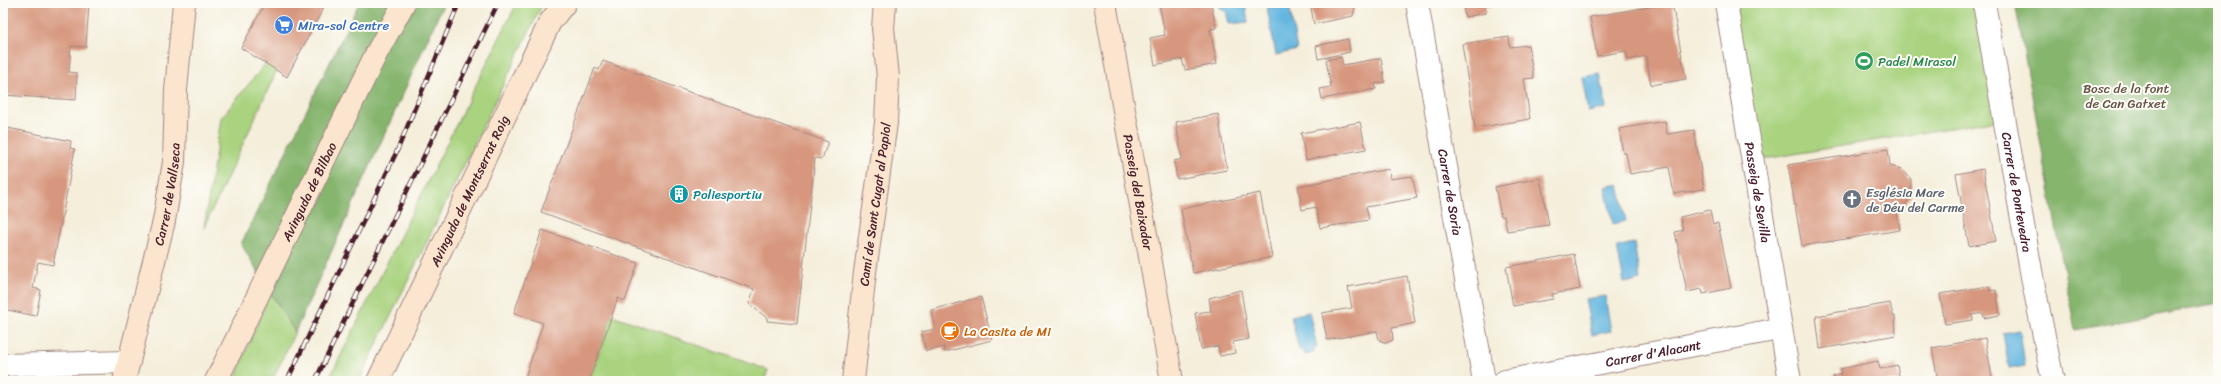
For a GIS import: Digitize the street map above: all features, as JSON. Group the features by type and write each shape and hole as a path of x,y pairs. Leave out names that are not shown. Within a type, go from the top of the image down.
{"street":[{"name":"Carrer de Vallseca","path":"126,372 164,221 174,162 176,90 184,3"},
{"name":"Avinguda de Bilbao","path":"216,381 376,54 404,3"},
{"name":"Avinguda de Montserrat Roig","path":"378,381 550,22 565,3"},
{"name":"Camí de Sant Cugat al Papiol","path":"868,3 883,28"},
{"name":"Camí de Sant Cugat al Papiol","path":"854,381 865,272 886,123 888,77 883,28 885,3"},
{"name":"Passeig del Baixador","path":"1105,3 1172,381"},
{"name":"Carrer de Soria","path":"1416,3 1484,381"},
{"name":"Passeig de Sevilla","path":"1726,3 1779,329 1790,381"},
{"name":"Carrer de Pontevedra","path":"1984,3 2034,282 2054,381"},
{"name":"Carrer d'Alacant","path":"1505,381 1779,329"},
{"path":"3,365 126,372"}],"green space":[{"path":"359,3 444,3 295,332 241,244"},
{"path":"517,3 543,3 359,381 328,381"},
{"name":"Padel Mirasol","path":"1726,3 1981,3 2004,119 1752,161"},
{"name":"Bosc de la font de Can Gatxet","path":"2015,3 2218,3 2218,304 2075,330"},
{"path":"266,63 277,70 204,228 221,118"},
{"path":"270,292 295,332 272,381 234,381"},
{"path":"612,315 768,370 764,381 589,381"}],"water":[{"path":"1220,3 1245,3 1248,22 1229,24 1226,11 1220,9"},
{"path":"1289,4 1297,50 1276,55 1267,8"},
{"path":"1600,74 1606,108 1588,112 1582,77"},
{"path":"1619,184 1626,221 1613,224 1605,187"},
{"path":"1634,243 1640,280 1624,283 1617,247"},
{"path":"1605,296 1611,331 1592,335 1585,299"},
{"path":"1309,312 1317,347 1314,348 1314,352 1307,355 1304,354 1302,350 1299,350 1291,316"},
{"path":"2020,330 2025,366 2009,369 2003,333"}],"building":[{"path":"4,3 89,3 86,47 71,46 69,72 77,73 76,100 3,95"},
{"name":"Mira-sol Centre","path":"265,3 326,3 287,77 241,48"},
{"path":"1159,3 1211,3 1216,28 1210,29 1217,64 1185,70 1182,59 1155,65 1150,38 1165,35"},
{"path":"1310,3 1356,3 1353,16 1314,24"},
{"path":"1462,3 1496,4 1485,6 1486,13 1465,17"},
{"path":"1672,3 1686,79 1651,85 1646,56 1628,60 1626,51 1597,56 1590,17"},
{"path":"1509,37 1510,47 1528,45 1534,78 1524,79 1530,119 1475,128 1462,44"},
{"path":"1348,39 1350,52 1318,59 1316,46"},
{"path":"1341,57 1343,65 1381,58 1385,82 1375,84 1376,89 1322,99 1320,89 1331,87 1326,60"},
{"name":"Poliesportiu","path":"603,61 828,142 822,159 815,158 797,324 767,321 767,318 749,304 754,289 541,212 595,68 599,70"},
{"path":"1218,114 1227,170 1177,179 1174,161 1182,159 1176,122"},
{"path":"1665,121 1667,134 1694,130 1704,189 1674,194 1669,167 1630,174 1626,153 1623,153 1619,129"},
{"path":"1360,122 1366,149 1306,160 1301,133"},
{"path":"3,127 71,141 70,148 75,149 53,265 38,262 33,288 41,290 36,316 3,309"},
{"name":"Església Mare de Déu del Carme","path":"1888,149 1890,166 1902,169 1911,179 1911,196 1902,209 1897,212 1900,230 1802,246 1788,165"},
{"path":"1389,169 1390,179 1412,176 1417,198 1366,207 1369,220 1320,228 1316,207 1302,210 1298,186"},
{"path":"1983,169 1996,241 1969,246 1956,174"},
{"path":"1540,178 1549,225 1507,231 1504,216 1501,216 1495,187"},
{"path":"1260,193 1272,257 1193,273 1181,209"},
{"path":"1710,210 1713,224 1718,223 1731,288 1703,294 1702,289 1687,292 1675,232 1683,230 1680,217"},
{"path":"542,230 638,263 625,301 618,298 589,381 524,381 543,323 514,313"},
{"path":"1574,254 1580,289 1552,294 1553,299 1513,306 1506,267"},
{"path":"1407,276 1415,323 1392,328 1393,340 1386,343 1379,340 1377,331 1327,340 1322,313 1352,308 1348,287"},
{"path":"1989,286 1990,291 1996,290 2000,315 1984,318 1983,313 1972,315 1973,320 1945,324 1940,294"},
{"path":"1241,290 1249,339 1233,342 1235,353 1220,356 1218,346 1201,349 1195,313 1211,311 1209,298"},
{"path":"981,297 992,340 945,352 944,347 926,351 921,332 935,329 931,310"},
{"path":"1890,303 1893,316 1895,316 1896,335 1820,349 1816,316"},
{"path":"1985,338 1992,377 1973,381 1938,381 1932,348"},
{"path":"1878,361 1880,369 1897,365 1900,381 1834,381 1833,376 1841,374 1840,369"}],"railway":[{"path":"287,381 397,151 459,3"},
{"path":"315,381 498,3"}],"place":[{"name":"Mira-sol Centre","path":"284,25"},
{"name":"Padel Mirasol","path":"1864,61"},
{"name":"Poliesportiu","path":"679,194"},
{"name":"Església Mare de Déu del Carme","path":"1852,199"},
{"name":"La Casita de Mi","path":"950,331"}]}
